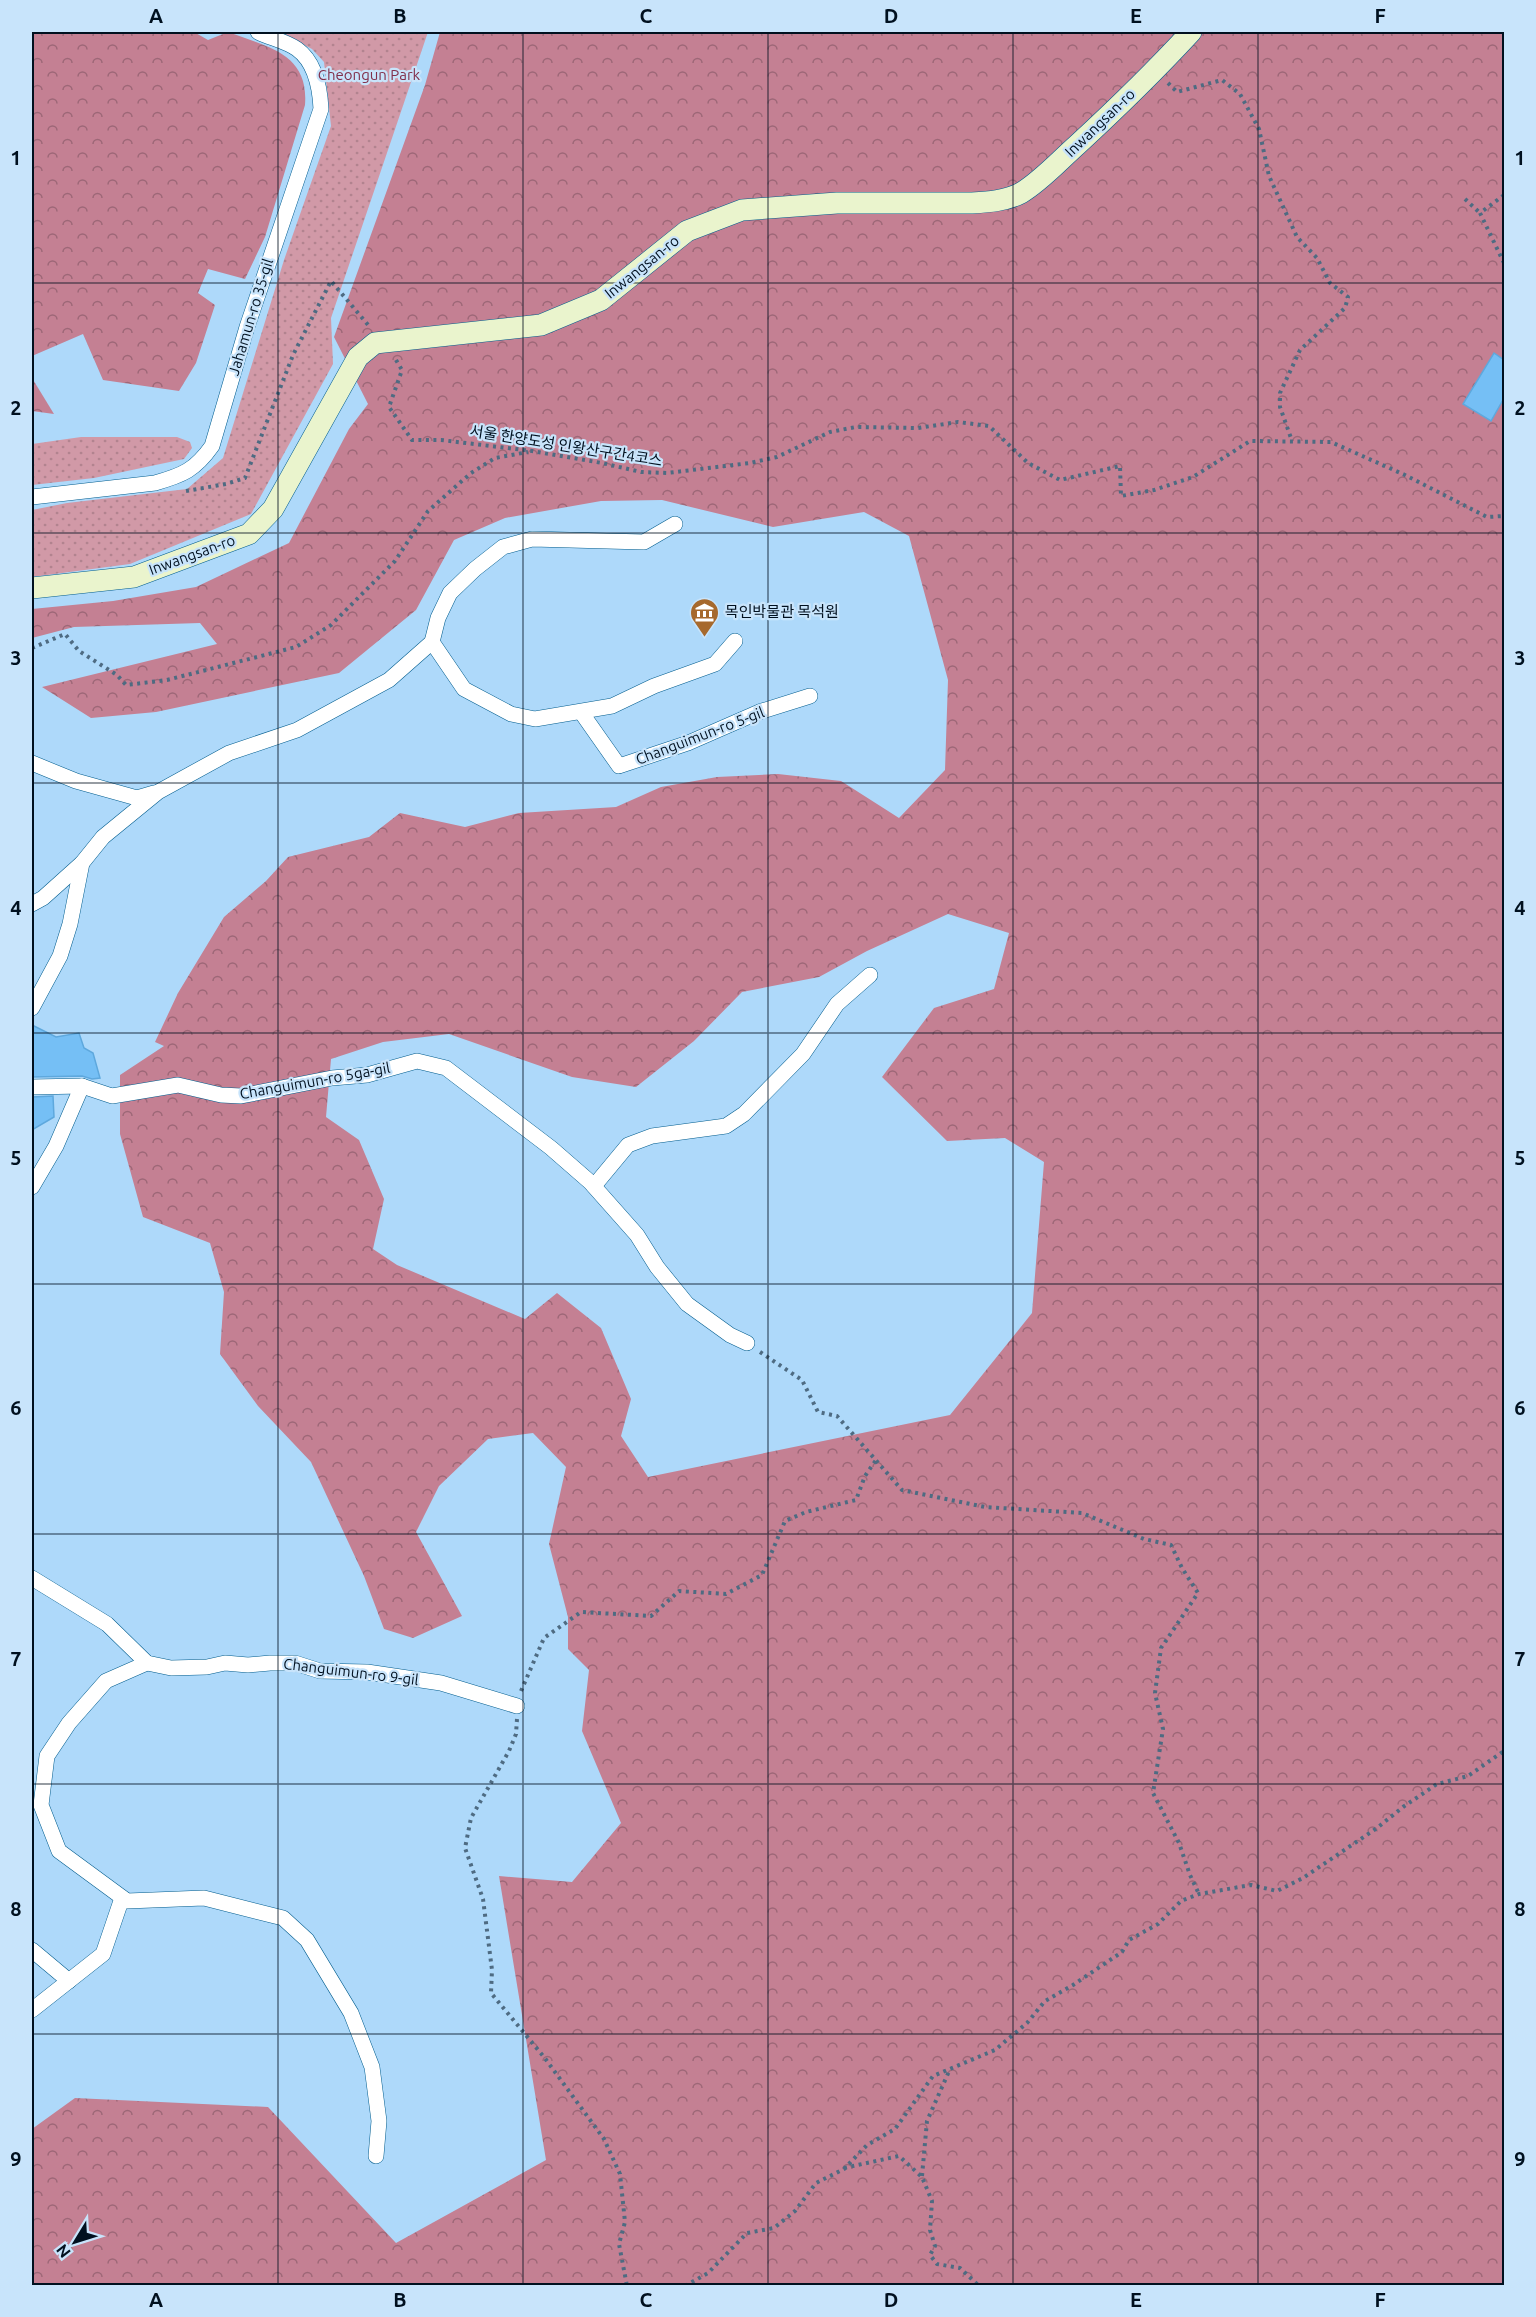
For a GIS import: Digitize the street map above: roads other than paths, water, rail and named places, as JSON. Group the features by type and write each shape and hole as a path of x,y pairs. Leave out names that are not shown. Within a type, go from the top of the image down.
{"street":[{"name":"Jahamun-ro 35-gil","path":"32,497 154,483 173,478 189,471 202,461 212,446 247,327 321,109 316,78 308,62 297,49 258,32"},
{"name":"Inwangsan-ro","path":"32,588 134,577 249,534 273,509 358,357 375,344 541,325 602,300 687,231 742,210 837,202 993,202 1020,194 1096,127 1191,32"},
{"path":"32,904 43,898 82,863 103,837 158,792 229,753 297,730 389,680 432,642 438,618 450,593 503,547 532,539 644,542 675,524"},
{"path":"432,642 464,688 511,714 535,719 612,706 654,686 715,664 735,641"},
{"name":"Changuimun-ro 5-gil","path":"581,712 619,766 688,743 759,712 810,696"},
{"path":"32,763 75,781 137,798 158,792"},
{"path":"32,1008 60,956 70,924 82,863"},
{"path":"594,1186 628,1145 652,1136 726,1126 744,1114 803,1054 837,1004 870,975"},
{"name":"Changuimun-ro 5ga-gil","path":"32,1087 82,1086 112,1096 178,1085 221,1095 241,1096 332,1078 367,1075 417,1061 446,1068 551,1148 594,1186 637,1235 657,1267 687,1304 730,1335 747,1343"},
{"path":"32,1187 56,1146 82,1086"},
{"path":"32,1578 106,1624 147,1663 106,1682 69,1723 47,1756 41,1805 59,1851 127,1901 204,1898 283,1918 307,1940 351,2013 372,2067 379,2121 376,2156"},
{"name":"Changuimun-ro 9-gil","path":"147,1663 171,1668 207,1667 225,1663 248,1665 270,1662 295,1663 320,1671 367,1672 441,1683 516,1706"},
{"path":"32,2010 103,1954 122,1898"},
{"path":"32,1950 69,1981"}],"place":[{"name":"목인박물관 목석원","path":"704,638"}],"park label":[{"name":"Cheongun Park","path":"369,75"}]}
